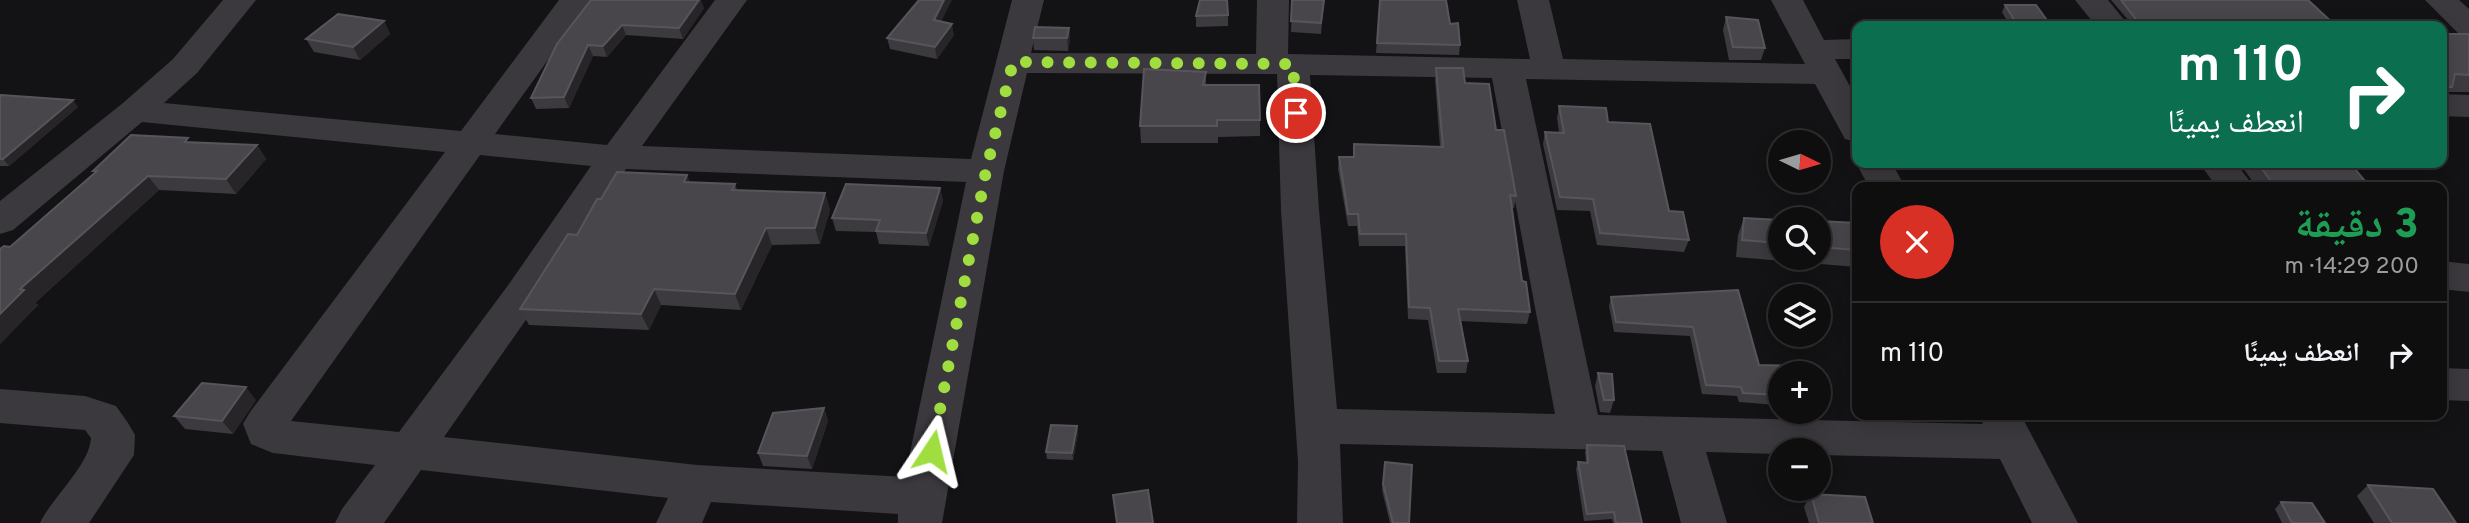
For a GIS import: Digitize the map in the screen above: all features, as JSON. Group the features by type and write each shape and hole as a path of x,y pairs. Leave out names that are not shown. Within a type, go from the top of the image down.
{"street":[{"path":"0,222 135,111 204,45 240,0"},
{"path":"575,0 265,424 266,432 273,436 923,510 936,428 986,171 1028,0"},
{"path":"358,523 411,452 616,157 731,0"},
{"path":"1273,0 1300,210 1317,426 1320,523"},
{"path":"1533,0 1549,69"},
{"path":"1787,0 1852,122"},
{"path":"2091,0 2109,21"},
{"path":"2441,0 2469,26"},
{"path":"1013,62 1549,69 1820,62 1852,52"},
{"path":"1507,69 1580,432"},
{"path":"2447,105 2469,106"},
{"path":"135,111 616,157 986,171"},
{"path":"2447,384 2469,385"},
{"path":"0,405 85,413 101,418 113,435 112,455 63,523"},
{"path":"1317,426 1679,435 2007,429 2055,523"},
{"path":"1679,435 1704,523"},
{"path":"679,523 696,483"}],"building":[{"path":"591,0 699,0 679,28 622,25 603,46 588,45 564,97 531,98 557,44"},
{"path":"919,0 944,0 934,20 952,24 935,47 887,38"},
{"path":"1200,0 1227,0 1228,15 1196,16"},
{"path":"1292,0 1324,0 1321,23 1291,21"},
{"path":"1380,0 1446,0 1450,24 1458,23 1460,45 1377,43"},
{"path":"2121,0 2308,0 2331,21 2135,21"},
{"path":"2005,5 2036,5 2048,21 2015,21"},
{"path":"338,14 384,21 353,47 306,39"},
{"path":"1726,17 1758,20 1765,48 1733,47"},
{"path":"1035,27 1069,28 1067,38 1033,38"},
{"path":"2447,34 2469,34 2469,75 2455,74 2452,87 2447,87"},
{"path":"1436,68 1463,68 1465,83 1489,84 1496,130 1504,130 1516,196 1510,195 1522,281 1526,282 1530,312 1458,309 1468,361 1439,361 1430,308 1409,307 1406,234 1360,234 1358,214 1348,214 1339,157 1354,157 1354,144 1443,147"},
{"path":"1144,69 1206,72 1203,85 1259,85 1260,120 1217,120 1217,126 1140,126"},
{"path":"0,95 73,100 0,159"},
{"path":"1559,106 1606,108 1608,122 1650,124 1669,211 1683,212 1689,240 1600,233 1593,199 1560,197 1545,132 1564,133"},
{"path":"131,135 188,138 185,142 257,145 226,179 148,176 20,289 24,290 0,314 0,249 4,246 10,247 97,171 93,171"},
{"path":"2262,168 2354,168 2366,182 2271,182"},
{"path":"617,172 687,175 684,182 735,184 732,190 825,193 815,228 766,228 735,294 654,289 641,314 520,309 568,234 577,235 597,199 601,199"},
{"path":"846,184 940,188 926,233 876,231 880,220 832,218"},
{"path":"1744,218 1768,219 1768,242 1742,240"},
{"path":"1831,222 1852,223 1852,250 1831,248"},
{"path":"1738,290 1759,365 1768,365 1768,394 1743,393 1741,387 1706,385 1693,327 1616,322 1611,297"},
{"path":"1598,373 1612,374 1614,400 1604,400"},
{"path":"202,383 246,387 222,421 174,416"},
{"path":"824,408 807,456 758,453 773,413"},
{"path":"1051,425 1077,426 1072,453 1046,452"},
{"path":"1587,445 1624,446 1642,523 1616,523 1614,512 1587,514 1578,462 1588,463"},
{"path":"1385,462 1412,465 1409,523 1393,523 1383,484"},
{"path":"2368,485 2433,489 2456,523 2392,523"},
{"path":"1148,490 1153,523 1117,523 1113,495"},
{"path":"1831,495 1865,497 1873,523 1819,523 1813,501 1831,501"},
{"path":"2281,502 2312,503 2325,523 2292,523"}],"route":[{"path":"932,451 986,171 1013,62 1293,64 1296,113"}]}
